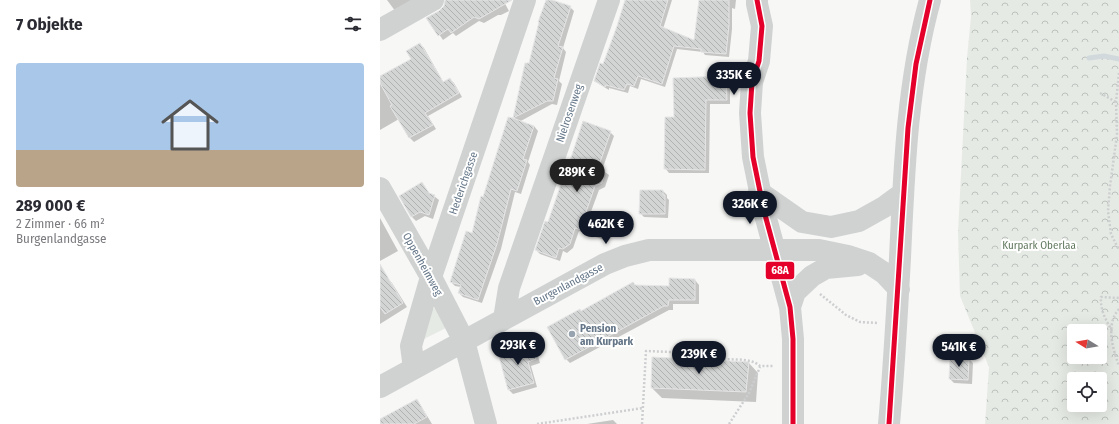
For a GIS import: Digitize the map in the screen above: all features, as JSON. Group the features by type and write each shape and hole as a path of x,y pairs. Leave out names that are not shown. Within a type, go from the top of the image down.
{"street":[{"path":"380,30 433,0"},
{"name":"Hederichgasse","path":"414,368 411,346 431,277 525,0"},
{"name":"Nielrosenweg","path":"504,319 509,288 608,0"},
{"path":"757,0 756,4 762,26 759,61 752,82 750,113 753,157 759,192 790,307 793,339 793,424"},
{"path":"889,424 903,193 911,96 915,66 930,0"},
{"name":"Oppenheimweg","path":"381,191 431,277 464,340 486,424"},
{"path":"759,192 802,222 831,227 859,221 884,207 903,193"},
{"name":"Burgenlandgasse","path":"380,387 605,264 638,252 665,249 819,250 848,256 869,263 884,273 898,289"},
{"path":"790,307 795,292 812,276 821,270 826,268 856,266 869,263"}],"path":[{"path":"1119,73 1116,102 1118,135 1110,186 1108,211 1111,234 1119,250"},
{"path":"1100,93 1116,102"},
{"path":"816,291 846,315 860,322 880,323"},
{"path":"1112,332 1102,311 1100,304 1101,297 1119,298"},
{"path":"1119,309 1115,313 1111,337 1119,366"},
{"path":"642,424 646,351 724,354 724,359 748,360 757,363 760,366 776,366"},
{"path":"729,424 749,393 760,366"},
{"path":"537,424 643,408"}],"green space":[{"name":"Kurpark Oberlaa","path":"970,0 1119,0 1119,424 985,424 989,367 960,296 958,232 967,58 971,16"},
{"path":"436,308 448,327 424,339 430,309"}],"building":[{"path":"445,0 512,0 479,19 474,17 451,33 448,29 438,36 426,18 439,11 444,6"},
{"path":"546,0 552,0 571,6 558,46 563,47 554,78 558,79 553,101 547,101 513,118 525,63 529,63 538,22"},
{"path":"625,0 668,0 660,26 694,40 699,0 729,0 729,25 726,54 701,52 701,49 674,46 662,84 638,76 634,86 627,84 624,90 606,85 605,87 594,81 600,63 603,64"},
{"path":"420,43 443,82 450,78 459,93 425,113 433,125 409,138 390,106 392,105 380,83 380,76 411,59 406,51"},
{"path":"726,76 727,100 706,100 705,170 664,169 665,117 674,117 673,78"},
{"path":"508,117 534,126 523,159 527,160 517,191 511,189 497,244 478,300 458,293 461,285 450,282 466,231 472,233 481,196 483,197"},
{"path":"583,121 611,131 598,168 605,170 602,183 595,186 585,215 608,223 603,237 575,228 570,244 563,249 559,248 556,258 535,250 545,221 548,222 561,184 562,185"},
{"path":"422,182 429,193 435,195 429,215 420,212 411,217 399,196"},
{"path":"640,190 663,190 663,195 665,195 665,214 639,214"},
{"path":"380,264 403,303 385,314 380,307"},
{"path":"669,278 695,279 695,300 669,300 668,306 664,306 565,360 547,327 580,309 581,311 633,282 635,285 669,286"},
{"path":"532,344 536,359 528,362 534,383 508,390 498,353"},
{"path":"652,357 749,362 746,392 651,388"},
{"path":"950,357 969,358 968,380 949,379"},
{"path":"417,399 427,417 414,424 380,424 380,419"}],"waterway":[{"path":"1089,58 1104,56 1119,59"}],"transit line":[{"name":"68A","path":"757,0 762,26 759,61 752,82 750,113 753,157 764,211 790,307 793,339 793,424"},
{"name":"68A","path":"889,424 908,128 916,64 930,0"}],"place":[{"name":"Pension am Kurpark","path":"572,334"}]}
